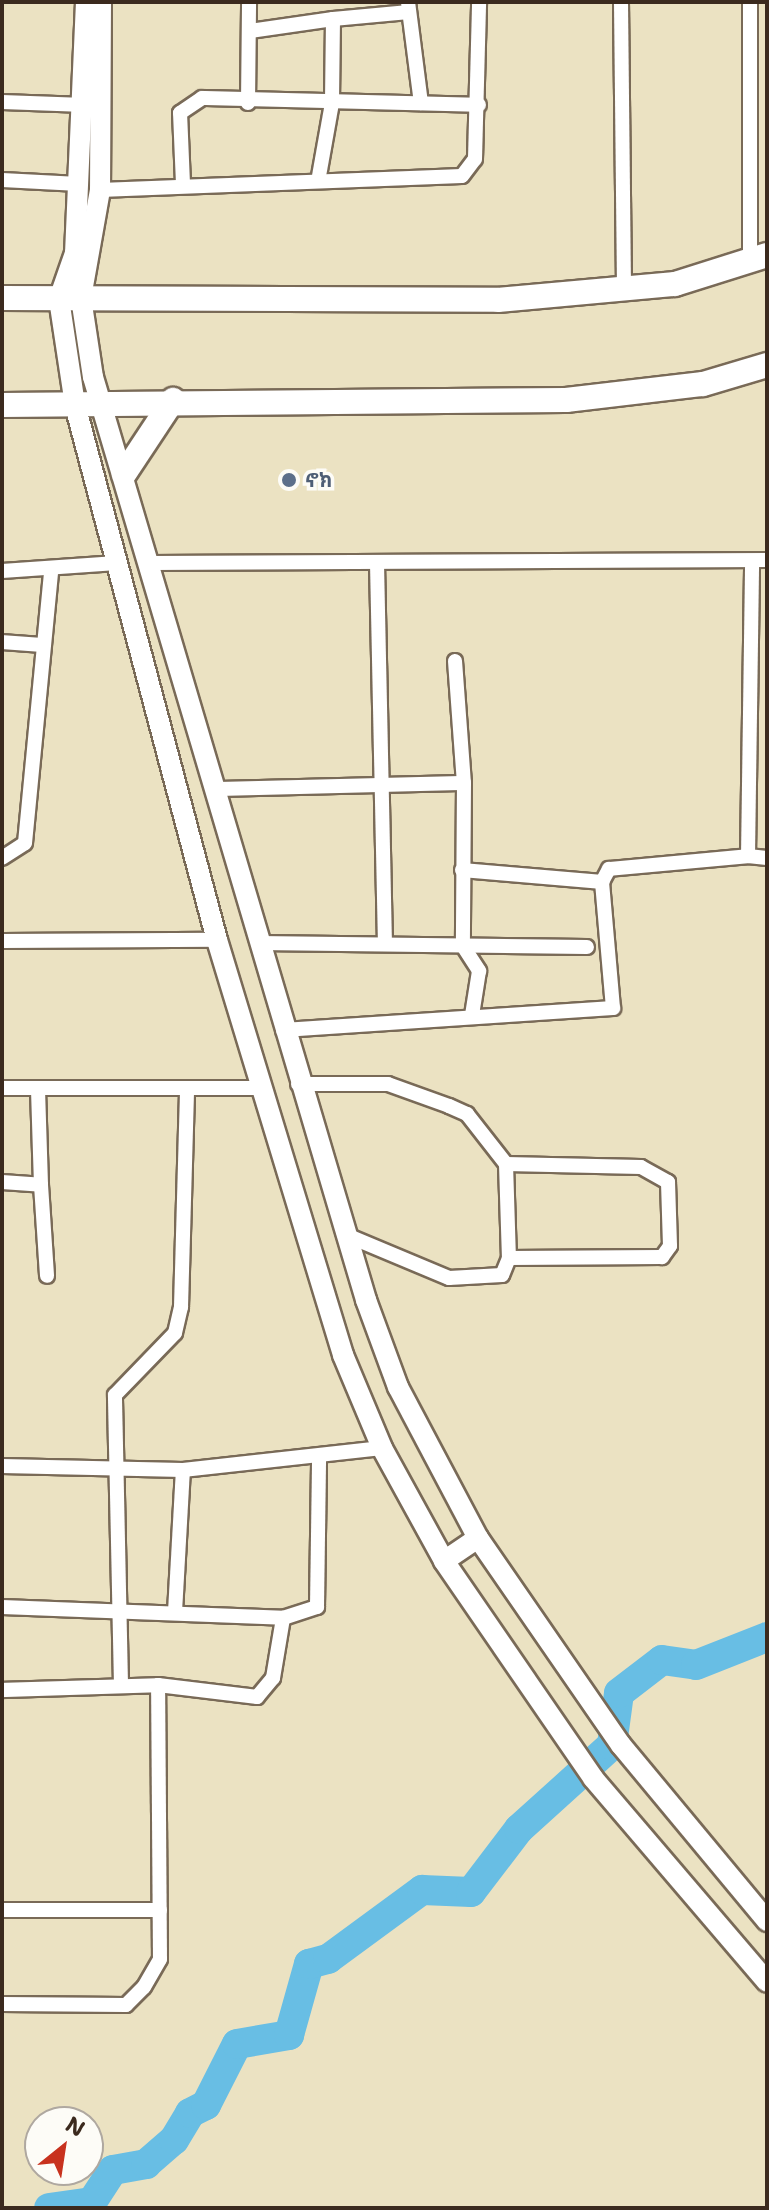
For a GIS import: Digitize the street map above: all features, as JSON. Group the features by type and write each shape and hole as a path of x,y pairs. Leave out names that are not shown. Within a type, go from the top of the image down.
{"highway":[{"path":"2,298 498,300 624,291 759,259"},
{"path":"2,405 173,400 566,400 703,384 767,365"},
{"path":"124,474 173,400"}],"main road":[{"path":"86,2 85,105 70,298 75,405 217,940 343,1355 382,1448 444,1561 593,1778 767,1982"},
{"path":"101,2 100,190 70,298 151,563 267,977 344,1234 398,1387 478,1538 621,1745 767,1921"},
{"path":"231,986 267,977"},
{"path":"444,1561 478,1538"}],"street":[{"path":"248,103 249,2"},
{"path":"100,190 319,176 462,176 475,159 479,105 479,2"},
{"path":"621,2 624,291"},
{"path":"750,2 759,259"},
{"path":"250,31 408,7 421,103"},
{"path":"319,176 332,103 333,19"},
{"path":"183,184 180,113 202,98 248,103 479,105"},
{"path":"2,102 85,105"},
{"path":"2,180 79,184"},
{"path":"151,563 760,560 748,856"},
{"path":"2,571 51,572 117,563"},
{"path":"377,563 378,785 386,832 385,942"},
{"path":"2,858 25,843 51,572"},
{"path":"2,642 42,645"},
{"path":"455,661 464,783 463,946 479,971 472,1015"},
{"path":"215,789 464,783"},
{"path":"283,1030 613,1008 602,882 619,864 748,856 767,858"},
{"path":"462,870 602,882"},
{"path":"2,941 217,940"},
{"path":"258,943 385,942 587,947"},
{"path":"298,1084 388,1084 449,1106 467,1114 506,1164 509,1258 502,1275 466,1282 344,1234"},
{"path":"2,1088 260,1088"},
{"path":"121,1685 114,1610 121,1472 115,1395 175,1333 181,1307 187,1089"},
{"path":"38,1090 47,1276"},
{"path":"506,1164 641,1167 668,1182 670,1246 662,1257 509,1258"},
{"path":"2,1182 41,1185"},
{"path":"2,1466 121,1472 183,1470 319,1458 382,1448"},
{"path":"2,1607 283,1618 321,1601 319,1458"},
{"path":"175,1612 183,1470"},
{"path":"2,1690 158,1685 257,1697 273,1678 283,1618"},
{"path":"2,2004 126,2005 160,1959 158,1685"},
{"path":"2,1910 160,1910"}],"waterway":[{"path":"49,2208 92,2202 113,2170 146,2164 174,2140 190,2113 206,2105 237,2044 289,2035 309,1964 328,1959 422,1890 471,1892 519,1829 612,1745 619,1693 662,1660 696,1665 767,1637"}],"place":[{"name":"ኖክ","path":"289,480"}]}
